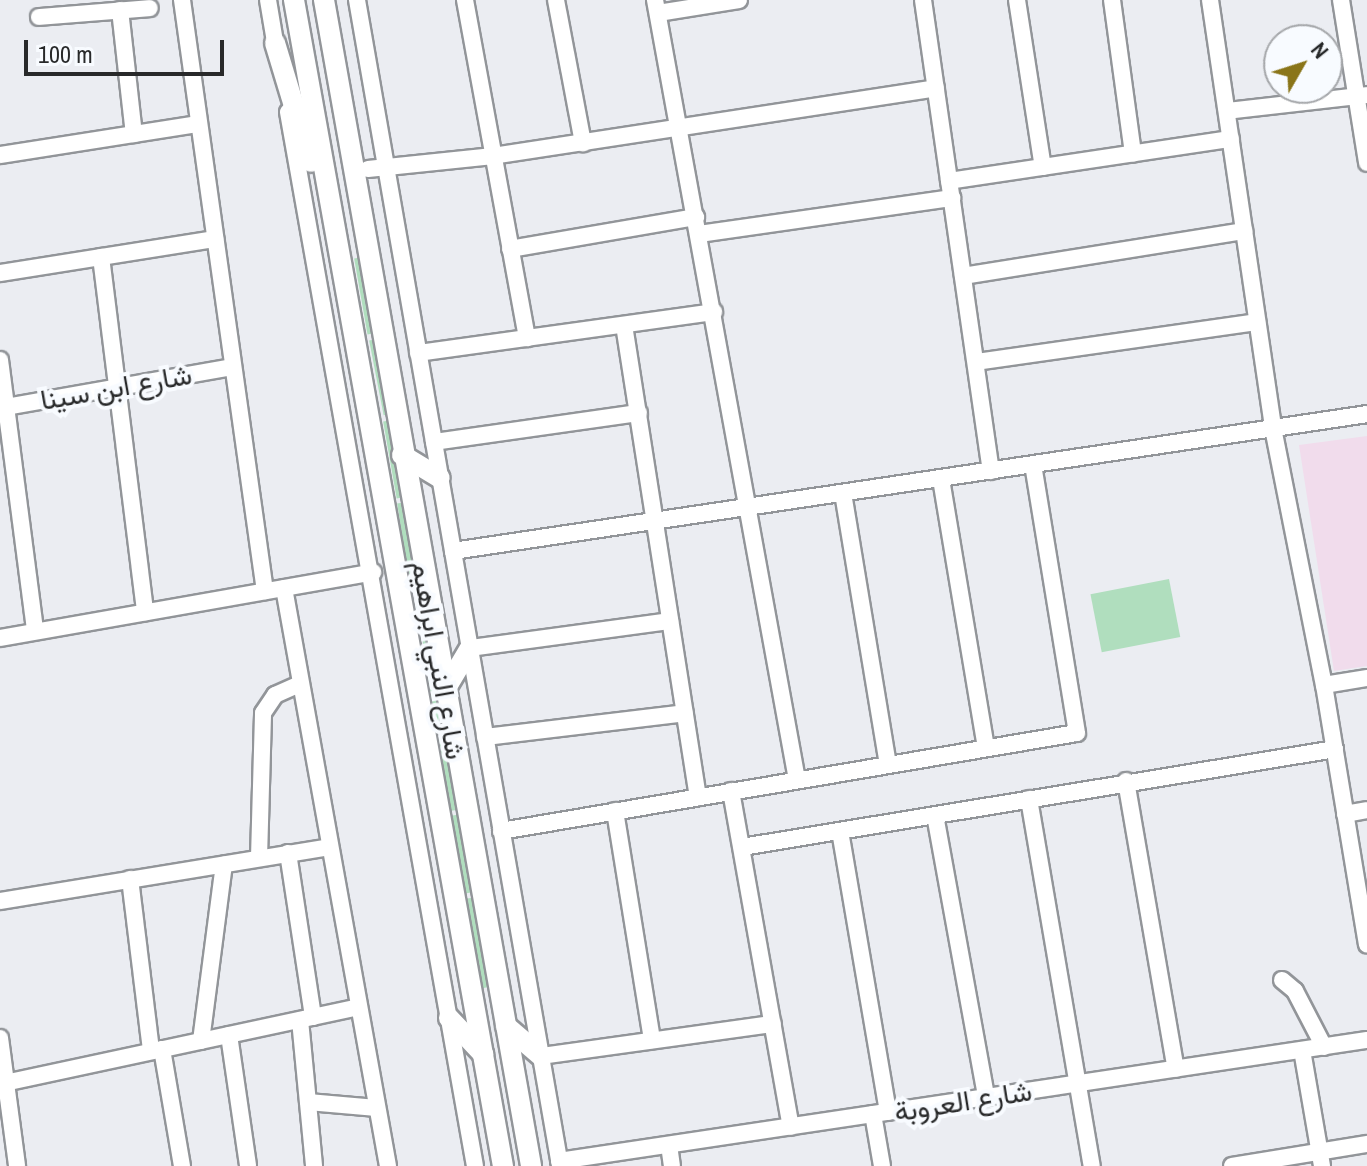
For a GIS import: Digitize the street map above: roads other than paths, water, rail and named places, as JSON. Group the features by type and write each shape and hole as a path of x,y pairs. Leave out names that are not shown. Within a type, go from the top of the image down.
{"main road":[{"path":"282,0 318,162"},
{"path":"294,0 318,162"},
{"name":"شارع النبي ابراهيم","path":"324,0 353,154 402,455 531,1166"},
{"path":"337,0 377,169 388,372"},
{"path":"275,43 318,162"},
{"name":"شارع النبي ابراهيم","path":"318,162 361,378 503,1166"},
{"path":"402,455 440,478"},
{"path":"445,690 470,648"},
{"path":"449,1018 483,1054"},
{"path":"506,1026 541,1056"},
{"path":"491,1100 519,1099"},
{"path":"497,1132 524,1127"}],"street":[{"path":"182,0 265,591"},
{"path":"268,0 373,572 475,1166"},
{"path":"357,0 377,169 418,353 559,1164"},
{"path":"465,0 527,338"},
{"path":"556,0 583,143"},
{"path":"739,0 656,7 751,507 797,780"},
{"path":"923,0 991,471"},
{"path":"1017,0 1043,167"},
{"path":"1112,0 1133,154"},
{"path":"1210,0 1273,428 1324,685 1367,944"},
{"path":"1341,0 1361,96 1367,163"},
{"path":"39,17 150,8"},
{"path":"120,10 134,134"},
{"path":"377,169 680,129 936,88"},
{"path":"1227,111 1361,96"},
{"path":"0,155 199,124"},
{"path":"510,249 950,190 1043,167 1231,139"},
{"path":"963,276 1244,231"},
{"path":"0,273 215,239"},
{"path":"101,257 145,612"},
{"path":"418,353 714,312"},
{"path":"976,362 1257,322"},
{"path":"624,325 698,797"},
{"path":"0,360 3,407 35,631"},
{"name":"شارع ابن سينا","path":"3,407 232,367"},
{"path":"434,442 639,413"},
{"path":"453,551 1367,414"},
{"path":"501,831 1077,733 1033,465"},
{"path":"941,479 986,747"},
{"path":"843,493 888,764"},
{"path":"0,638 373,572"},
{"path":"284,588 297,685 388,1166"},
{"path":"470,648 670,621"},
{"path":"1324,685 1367,678"},
{"path":"259,858 263,713 275,695 297,685"},
{"path":"485,737 685,713"},
{"path":"742,847 1126,781 1335,749"},
{"path":"1126,781 1176,1069"},
{"path":"731,791 791,1127"},
{"path":"1029,799 1092,1166"},
{"path":"1345,814 1367,810"},
{"path":"615,811 652,1040"},
{"path":"935,815 986,1097"},
{"path":"840,831 880,1113 882,1166"},
{"path":"0,901 328,847"},
{"path":"288,853 306,1018 308,1102 314,1166"},
{"path":"201,1041 224,864"},
{"path":"130,879 157,1050 182,1166"},
{"path":"1282,980 1300,999 1324,1047"},
{"path":"3,1083 358,1007"},
{"path":"541,1056 773,1024"},
{"path":"229,1035 248,1166"},
{"path":"0,1038 3,1083 17,1166"},
{"name":"شارع العروبة","path":"559,1164 1367,1040"},
{"path":"1302,1050 1321,1159"},
{"path":"308,1102 377,1108"},
{"path":"1232,1166 1321,1159 1367,1144"},
{"path":"669,1145 672,1166"}]}
